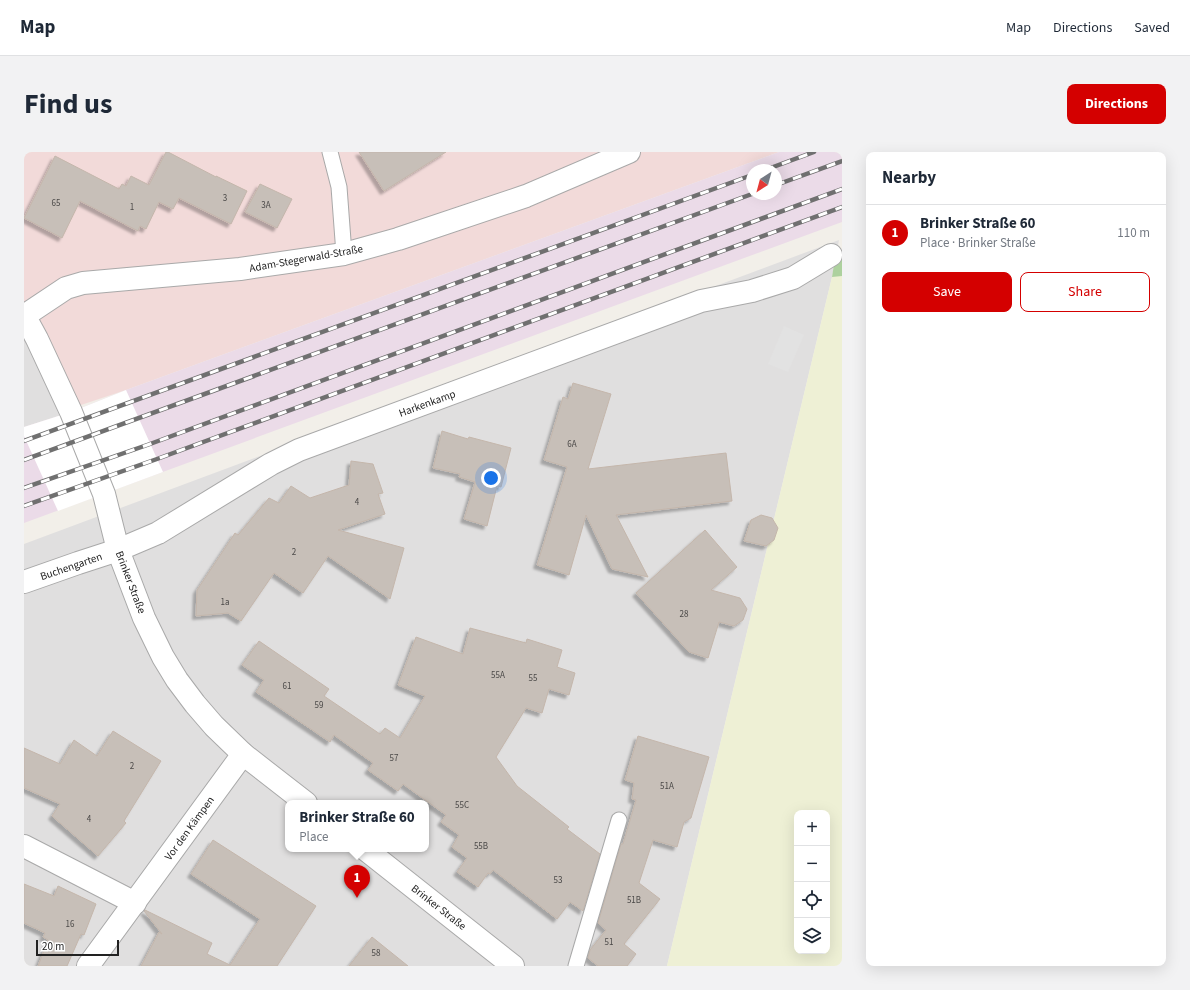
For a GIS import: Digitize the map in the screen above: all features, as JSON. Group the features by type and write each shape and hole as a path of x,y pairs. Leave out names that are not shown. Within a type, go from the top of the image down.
{"street":[{"name":"Adam-Stegerwald-Straße","path":"24,316 66,288 83,283 240,269 344,254 398,239 526,196 629,152"},
{"name":"Harkenkamp","path":"118,550 158,533 271,464 299,450 701,301 752,291 793,278 831,255"},
{"name":"Brinker Straße","path":"24,316 37,339 71,412 104,494 118,550 154,640 177,680 214,726 243,754 302,800"},
{"name":"Buchengarten","path":"24,582 118,550"},
{"name":"Vor den Kämpen","path":"88,966 243,754"},
{"path":"24,846 135,903"},
{"name":"Brinker Straße","path":"369,852 513,966"}],"lane":[{"path":"330,152 339,187 344,254"},
{"path":"576,966 619,820"}],"shaded area":[{"path":"24,152 779,152 126,390 66,410 24,315"},
{"path":"779,152 842,152 842,222 24,523 24,427 71,412 126,390 746,164 746,200 782,200 782,164 746,164"},
{"path":"839,240 832,277 667,966 24,966 24,544"},
{"path":"24,315 71,412 24,427"},
{"path":"784,326 804,335 788,372 768,364"}],"green space":[{"path":"842,257 842,276 832,277 835,258"},
{"path":"842,275 842,966 667,966 832,277"}],"pier":[{"path":"126,390 163,472 58,511 24,436 24,427 71,412"}],"building":[{"path":"166,152 247,191 231,224 179,198 173,209 159,202 146,229 140,226 138,231 80,201 62,238 24,218 55,156 119,189 122,184 126,186 131,176 149,185"},
{"path":"359,152 446,152 384,191"},
{"path":"260,184 292,199 277,228 245,212"},
{"path":"573,383 611,394 588,469 726,453 732,501 616,515 648,577 612,569 586,515 569,575 537,565 567,467 544,460 563,397 568,399"},
{"path":"442,431 468,439 469,437 511,448 501,487 497,486 487,526 464,519 475,482 459,477 460,474 433,468"},
{"path":"351,461 373,464 383,493 378,494 385,514 338,530 404,548 390,599 328,556 303,593 274,573 241,621 228,613 196,616 197,590 235,533 238,535 269,498 279,503 291,486 310,498 349,485"},
{"path":"761,515 772,518 778,528 774,540 766,546 744,541 751,520"},
{"path":"705,530 737,567 711,590 740,598 747,609 743,620 734,626 719,622 708,658 689,652 636,593"},
{"path":"470,628 526,643 527,639 562,650 557,667 575,673 569,695 549,689 542,713 526,708 496,757 517,786 569,827 567,829 600,854 583,911 570,902 557,919 493,870 490,874 488,873 478,887 457,872 467,858 452,847 459,835 441,822 446,815 429,803 429,800 425,800 403,784 398,791 368,770 373,763 334,735 330,742 256,692 264,680 242,665 259,641 329,689 324,696 380,734 385,728 400,738 425,696 398,685 416,637 463,654"},
{"path":"113,731 161,761 124,821 126,823 98,856 52,816 60,804 24,788 24,748 60,764 74,740 97,756"},
{"path":"638,736 709,757 691,818 684,822 677,847 653,840 639,883 660,899 624,944 636,954 627,966 598,966 588,958 590,950 606,930 598,923 621,844 623,844 636,800 632,799 634,783 625,780"},
{"path":"213,840 316,906 277,966 141,966 159,932 162,934 144,911 145,910 212,943 207,954 230,965 260,919 191,874"},
{"path":"24,884 54,896 58,886 96,904 84,935 81,934 67,966 38,966 48,940 43,937 45,933 24,923"},
{"path":"372,937 408,966 349,966"}],"railway":[{"path":"781,164 814,152"},
{"path":"782,183 842,161"},
{"path":"24,441 746,177"},
{"path":"24,488 150,444 842,189"},
{"path":"24,460 746,196"},
{"path":"24,506 157,459 842,207"}],"place":[{"name":"Brinker Straße 60","path":"357,898"}]}
